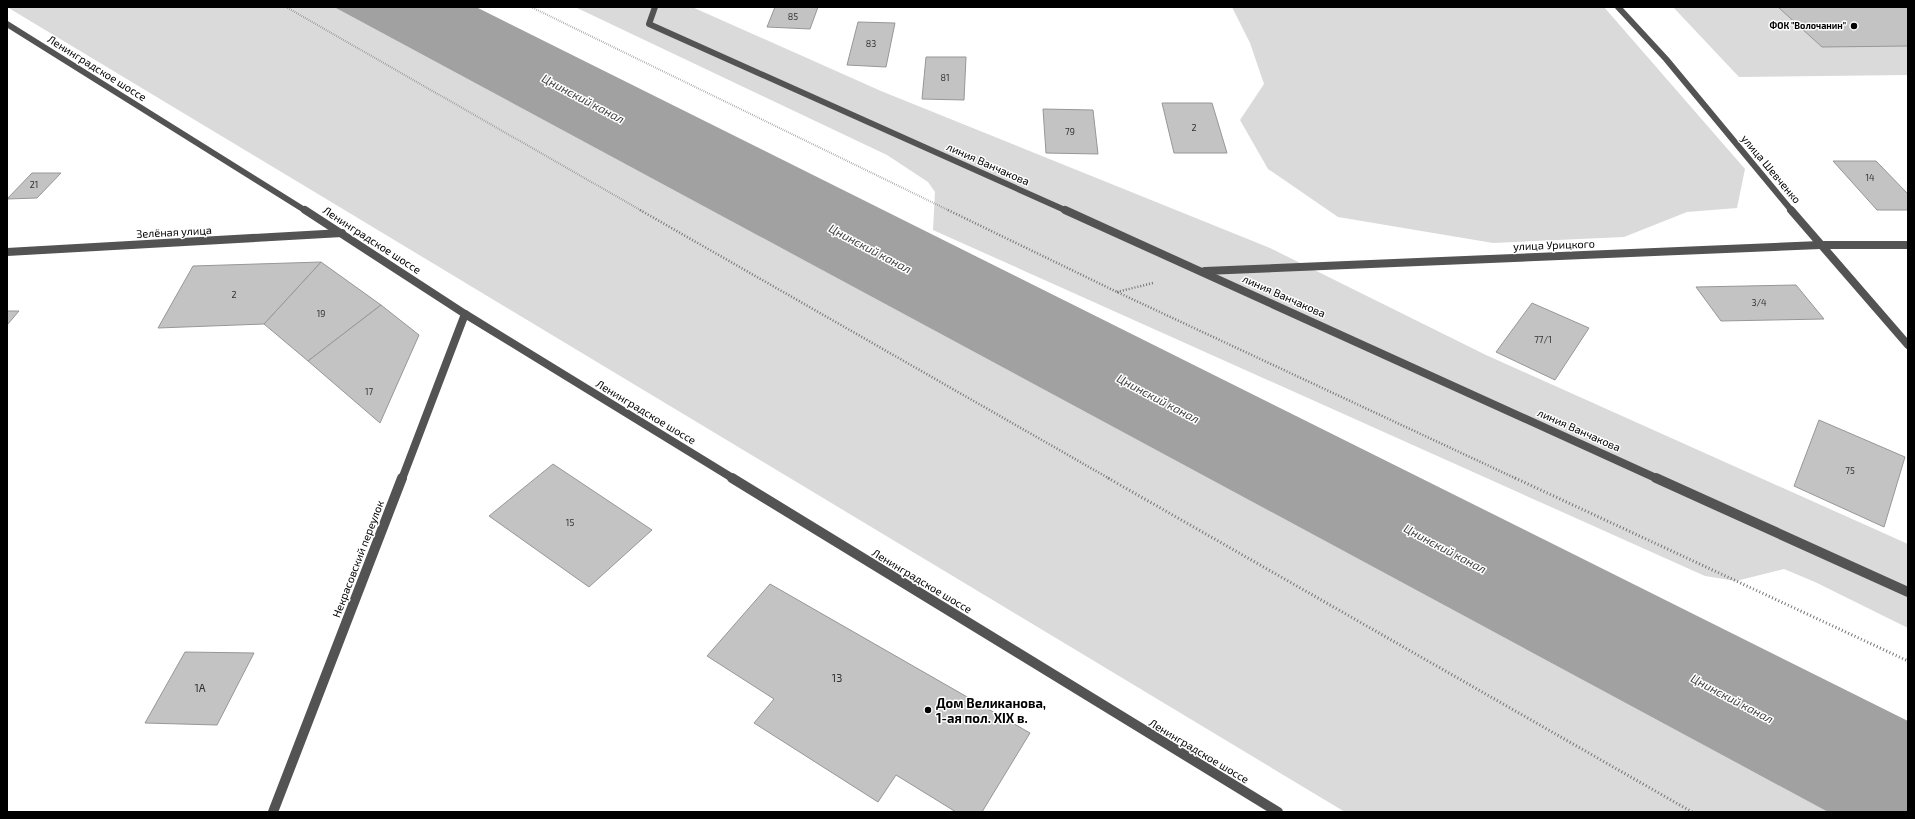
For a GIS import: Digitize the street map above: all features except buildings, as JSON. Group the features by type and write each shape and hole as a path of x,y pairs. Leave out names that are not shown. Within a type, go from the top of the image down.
{"street":[{"name":"линия Ванчакова","path":"656,7 649,24 1202,271 1908,592"},
{"name":"улица Шевченко","path":"1618,7 1666,58 1820,245 1908,345"},
{"name":"Ленинградское шоссе","path":"7,24 342,233 465,314 1278,812"},
{"name":"Зелёная улица","path":"7,252 342,233"},
{"name":"улица Урицкого","path":"1202,271 1820,245 1908,245"},
{"name":"Некрасовский переулок","path":"273,812 465,314"}],"path":[{"path":"286,7 1692,812"},
{"path":"531,7 1117,292 1908,661"}],"shaded area":[{"path":"7,7 334,7 1828,812 1345,812"},
{"path":"575,7 692,7 881,91 1270,248 1486,355 1908,544 1908,628 1815,582 1784,569 1736,581 1705,576 933,230 935,192 928,182 887,155"},
{"path":"1232,7 1604,7 1745,169 1737,208 1687,212 1624,237 1493,243 1338,217 1268,169 1240,120 1264,84 1250,43"},
{"path":"1673,7 1908,7 1908,75 1739,77"}],"water":[{"name":"Цнинский канал","path":"334,7 476,7 1908,721 1908,812 1828,812"}],"place":[{"name":"ФОК \"Волочанин\"","path":"1854,26"},
{"name":"Дом Великанова, 1-ая пол. XIX в.","path":"928,710"}]}
